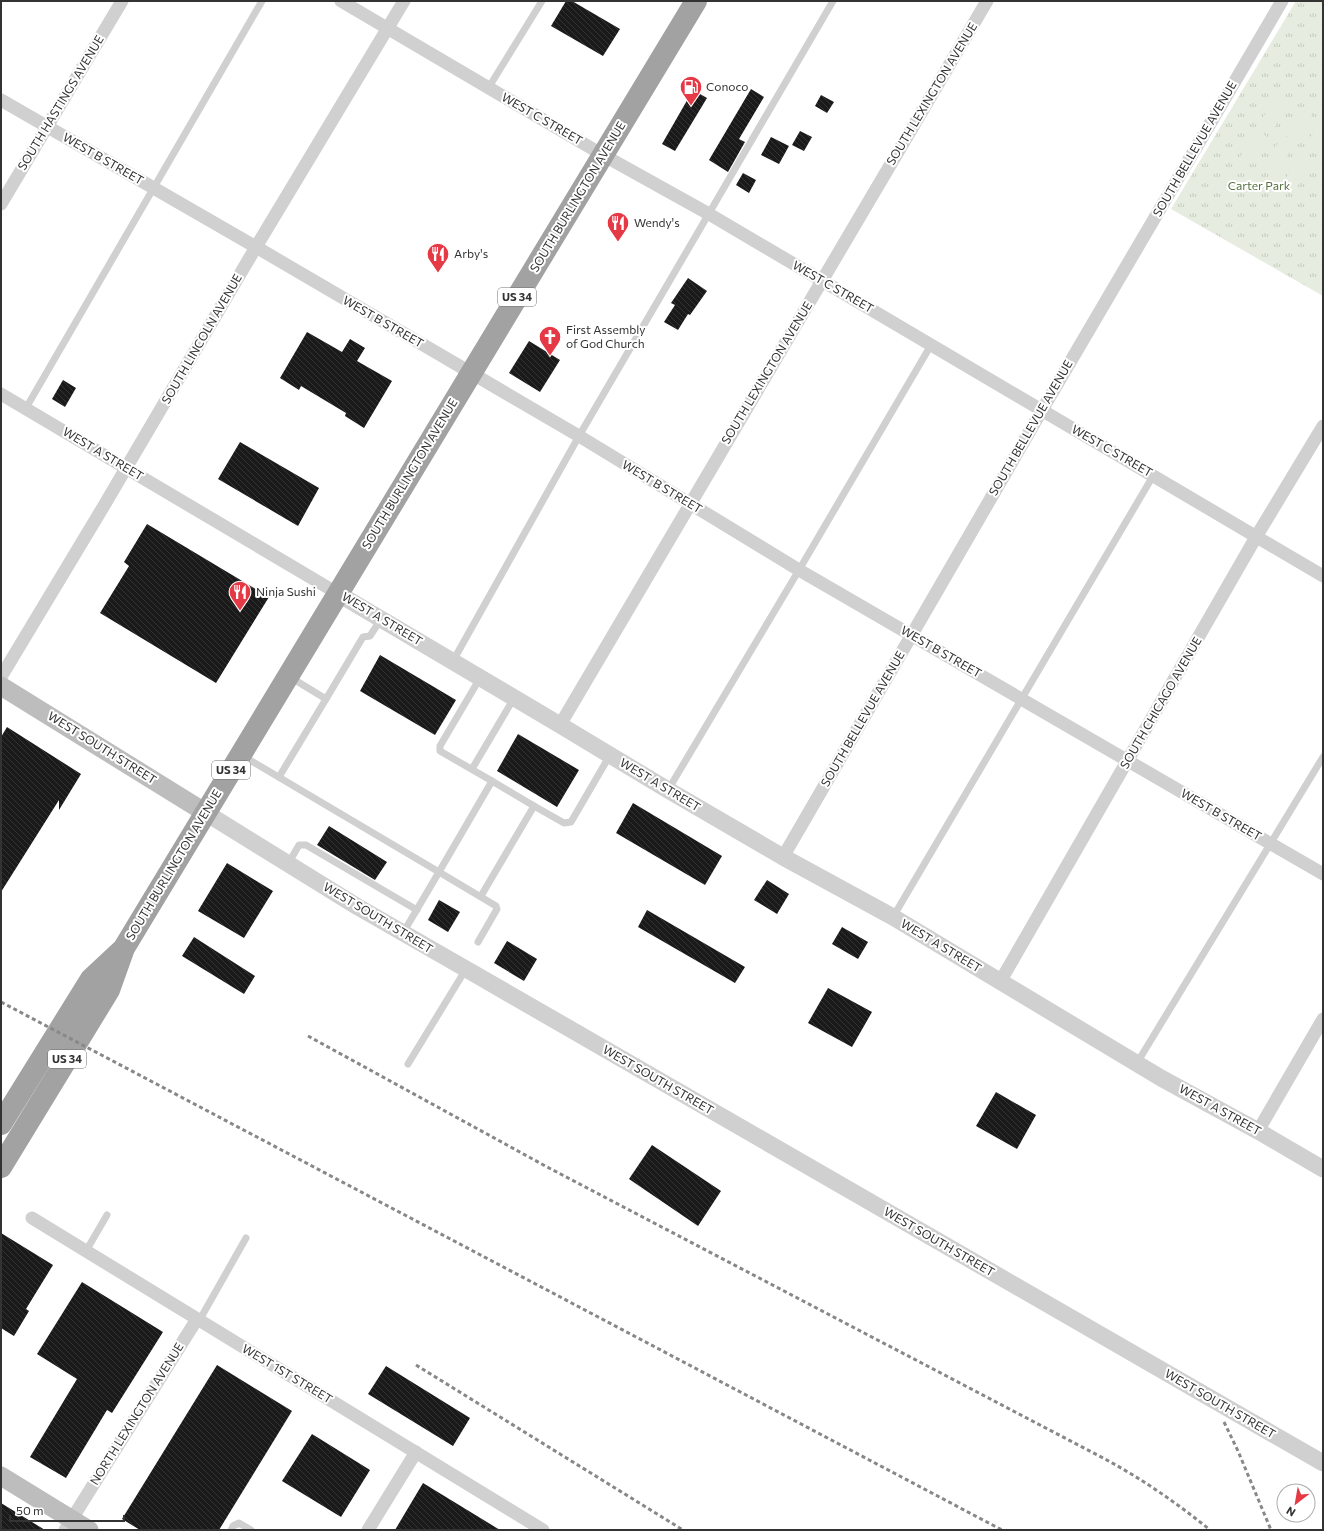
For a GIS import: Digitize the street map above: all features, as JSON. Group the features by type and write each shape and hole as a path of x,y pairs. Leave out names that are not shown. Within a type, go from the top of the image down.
{"highway":[{"name":"SOUTH BURLINGTON AVENUE","path":"124,948 337,593 696,1"},
{"name":"US 34","path":"1,1124 91,979 124,948"},
{"name":"US 34","path":"1,1168 109,990 124,948"}],"main road":[{"name":"WEST SOUTH STREET","path":"1,686 206,813"},
{"path":"1,1476 68,1525 89,1530"}],"street":[{"name":"SOUTH HASTINGS AVENUE","path":"1,204 122,1"},
{"name":"WEST C STREET","path":"341,1 603,155 709,214 1323,576"},
{"name":"SOUTH LINCOLN AVENUE","path":"1,676 127,468 256,247 404,1"},
{"name":"SOUTH LEXINGTON AVENUE","path":"560,725 987,1"},
{"name":"SOUTH BELLEVUE AVENUE","path":"784,857 911,635 1282,1"},
{"name":"WEST B STREET","path":"1,100 579,436 799,570 1323,874"},
{"name":"WEST A STREET","path":"1,394 381,618 668,790 784,857 893,917 1137,1063 1323,1169"},
{"name":"SOUTH CHICAGO AVENUE","path":"1000,982 1256,536 1323,426"},
{"name":"WEST SOUTH STREET","path":"206,813 288,864 466,969 1323,1463"},
{"path":"1258,1131 1323,1020"},
{"name":"WEST 1ST STREET","path":"32,1218 542,1530"},
{"name":"NORTH LEXINGTON AVENUE","path":"68,1525 198,1320"},
{"path":"368,1530 416,1452"}],"lane":[{"path":"26,408 262,1"},
{"path":"489,87 542,1"},
{"path":"452,661 579,436 833,1"},
{"path":"668,790 931,345"},
{"path":"893,917 1153,476"},
{"path":"279,777 363,637 370,636 381,618"},
{"path":"288,676 326,698"},
{"path":"480,678 440,746 440,751 564,823 571,822 610,755"},
{"path":"472,769 514,698"},
{"path":"241,754 496,906 497,909 478,942"},
{"path":"1137,1063 1323,757"},
{"path":"403,932 492,781"},
{"path":"481,896 534,806"},
{"path":"288,864 300,845 306,845 416,910"},
{"path":"408,1064 466,969"},
{"path":"86,1251 107,1215"},
{"path":"198,1320 246,1238"},
{"path":"231,1530 239,1523 250,1530"}],"green space":[{"name":"Carter Park","path":"1296,1 1323,1 1323,296 1171,209"},
{"path":"1277,94 1290,102 1273,129 1261,121"},
{"path":"1299,107 1312,115 1296,142 1283,134"},
{"path":"1321,120 1323,121 1323,144 1317,154 1304,147"},
{"path":"1256,130 1269,138 1252,165 1240,157"},
{"path":"1278,143 1290,151 1274,178 1262,170"},
{"path":"1299,156 1311,164 1295,190 1283,183"}],"building":[{"path":"566,1 572,1 620,29 603,56 551,26"},
{"path":"751,89 764,97 739,139 745,142 728,172 709,160"},
{"path":"693,90 707,98 675,151 662,144"},
{"path":"821,95 834,102 827,113 815,106"},
{"path":"800,131 812,137 804,151 792,145"},
{"path":"771,137 789,146 779,164 761,155"},
{"path":"743,173 756,180 749,193 736,185"},
{"path":"688,278 707,291 690,315 688,314 678,330 664,322 675,305 671,303"},
{"path":"307,332 342,352 350,339 365,348 357,361 392,381 364,428 345,416 346,413 301,386 299,390 280,378"},
{"path":"529,341 560,360 540,392 509,373"},
{"path":"63,380 76,388 65,407 52,399"},
{"path":"240,442 319,488 298,526 218,479"},
{"path":"147,524 269,597 216,683 100,613 129,566 124,562"},
{"path":"380,655 456,700 435,735 360,691"},
{"path":"7,727 81,774 59,810 59,800 1,892 1,737"},
{"path":"518,734 579,770 557,807 497,771"},
{"path":"633,803 722,856 705,885 616,833"},
{"path":"329,826 387,862 375,880 317,845"},
{"path":"227,863 273,891 244,938 198,911"},
{"path":"767,880 789,894 777,914 754,900"},
{"path":"439,900 460,912 448,932 428,920"},
{"path":"647,910 745,967 735,983 638,927"},
{"path":"842,927 868,942 858,959 832,944"},
{"path":"194,937 255,976 244,994 182,956"},
{"path":"507,941 537,959 524,981 494,963"},
{"path":"828,988 872,1012 852,1047 808,1023"},
{"path":"996,1092 1036,1115 1017,1149 976,1126"},
{"path":"652,1145 721,1191 698,1226 629,1179"},
{"path":"1,1233 53,1265 26,1309 29,1311 14,1336 1,1328"},
{"path":"82,1282 163,1332 112,1413 107,1410 66,1478 30,1457 77,1379 37,1354"},
{"path":"217,1365 292,1411 219,1530 140,1530 122,1519"},
{"path":"386,1366 470,1418 453,1446 368,1394"},
{"path":"312,1434 370,1470 341,1517 282,1481"},
{"path":"423,1483 500,1530 395,1530"},
{"path":"1,1503 45,1530 1,1530"}],"railway":[{"path":"1,1002 1002,1530"},
{"path":"308,1036 549,1168 1105,1459 1159,1492 1210,1530"},
{"path":"416,1365 683,1530"},
{"path":"1224,1422 1238,1451 1271,1530"}],"place":[{"name":"Conoco","path":"691,106"},
{"name":"Wendy's","path":"618,242"},
{"name":"Arby's","path":"438,274"},
{"name":"First Assembly of God Church","path":"550,356"},
{"name":"Ninja Sushi","path":"240,612"}]}
